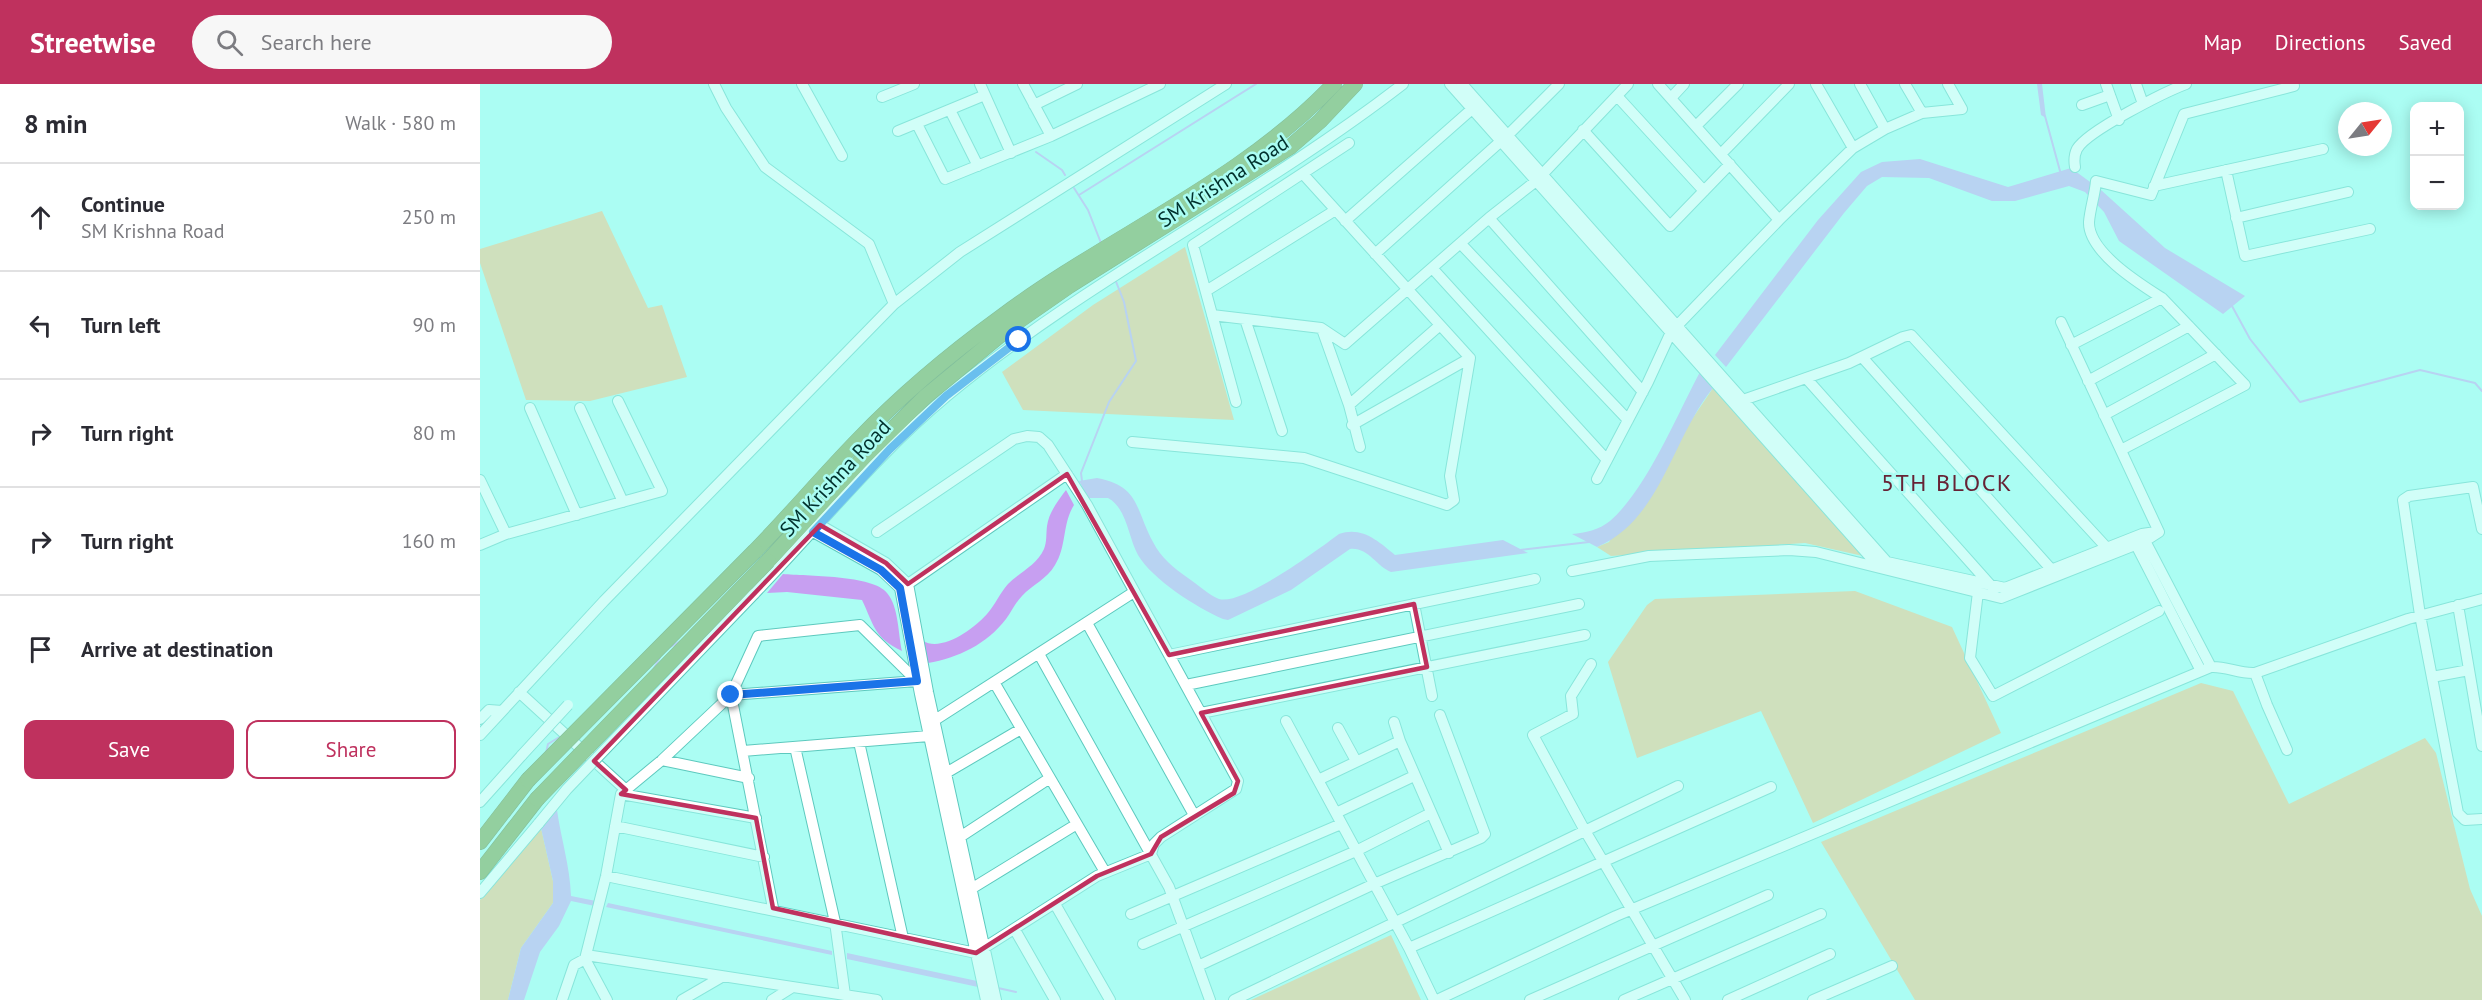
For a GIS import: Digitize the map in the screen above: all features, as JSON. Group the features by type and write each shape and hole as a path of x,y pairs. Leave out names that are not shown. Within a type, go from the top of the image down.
{"highway":[{"name":"SM Krishna Road","path":"1166,226 1311,110 1335,84"},
{"name":"SM Krishna Road","path":"480,842 528,780 809,496 856,441 920,380 1006,322 1166,226 1290,147 1320,121 1355,84"},
{"name":"SM Krishna Road","path":"480,872 537,799 768,561 864,457 1006,322"}],"street":[{"path":"714,84 726,108 765,167 869,244 894,304"},
{"path":"802,84 842,156"},
{"path":"882,97 914,84"},
{"path":"980,84 1011,153"},
{"path":"1023,84 1051,136"},
{"path":"1034,105 1077,84"},
{"path":"917,124 945,179 1051,136 1160,84"},
{"path":"480,735 604,601 894,304 960,252 1226,84"},
{"name":"SM Krishna Road","path":"480,892 567,789 761,588 890,449 946,396 1166,226 1360,116 1403,84"},
{"path":"1450,84 1540,177 1884,565 2001,598 2139,539"},
{"path":"1375,254 1504,138 1559,84"},
{"path":"1212,315 1322,328 1345,344 1489,218 1540,177 1628,84"},
{"path":"1658,84 1779,220"},
{"path":"1671,98 1684,84"},
{"path":"1696,126 1738,84"},
{"path":"1721,154 1789,84"},
{"path":"1816,84 1853,148"},
{"path":"1860,84 1885,129"},
{"path":"1905,84 1922,113"},
{"path":"1597,479 1674,329 1779,220 1853,148 1885,129 1922,113 1962,109 1948,84"},
{"path":"2136,84 2143,104"},
{"path":"2074,167 2074,157 2078,147 2165,88 2186,84"},
{"path":"1467,86 1504,138"},
{"path":"2121,450 2246,385 2162,298 2117,269 2094,238 2089,224 2096,181 2151,195 2184,114 2294,86"},
{"path":"2082,105 2108,89 2119,120"},
{"path":"898,131 985,95"},
{"path":"1617,96 1704,191"},
{"path":"1345,221 1472,109"},
{"path":"950,110 978,166"},
{"path":"1583,130 1670,226 1730,164"},
{"path":"1236,402 1193,245 1349,144"},
{"path":"2154,186 2323,149"},
{"path":"2226,170 2245,256 2370,229"},
{"path":"1303,174 1334,211 1470,358"},
{"path":"2236,218 2348,192"},
{"path":"1206,291 1334,211"},
{"path":"1489,218 1643,392"},
{"path":"1461,244 1628,420"},
{"path":"1433,269 1607,460"},
{"path":"2071,345 2162,298"},
{"path":"1245,319 1282,431"},
{"path":"1572,571 1649,556 1789,550 1816,552 2005,588 2107,548 2159,532 2061,322"},
{"path":"1349,405 1439,326"},
{"path":"2088,381 2189,326"},
{"path":"1322,328 1349,405 1352,425 1360,447"},
{"path":"1674,329 1743,400 1884,565"},
{"path":"1743,400 1862,357 1911,335 2107,548"},
{"path":"2104,415 2216,354"},
{"path":"1862,357 2051,569"},
{"path":"1352,425 1470,358"},
{"path":"1132,442 1304,458 1447,505 1454,500 1450,476 1470,358"},
{"path":"1806,378 2001,598"},
{"path":"480,545 506,534 662,491 618,401"},
{"path":"530,408 577,515"},
{"path":"580,408 623,502"},
{"path":"877,532 1014,439 1027,436 1039,437 1048,445 1134,592 1201,712 1238,785 1234,793 1194,815 1161,837 1154,844 1151,854"},
{"path":"908,584 1067,474"},
{"path":"480,480 506,534"},
{"path":"2482,529 2473,487 2409,496 2403,500 2420,615 2458,813 2464,820 2482,819"},
{"path":"816,529 886,562 908,584 928,692 971,889 980,950"},
{"path":"816,529 881,570 900,588 929,736 989,988 986,1000"},
{"path":"2139,539 2206,669"},
{"path":"1169,655 1535,579"},
{"path":"935,720 1134,592"},
{"path":"1978,592 1970,658 1993,696 2159,611"},
{"path":"1286,721 1396,923 1435,1000 1633,909 2206,669 2219,666 2233,673 2256,673 2420,615 2482,599"},
{"path":"1414,604 1432,696"},
{"path":"1185,685 1579,604"},
{"path":"2457,605 2482,746"},
{"path":"1086,623 1194,815"},
{"path":"562,1000 574,965 585,957 606,876 624,792 662,760 731,695 758,636 860,625 928,692"},
{"path":"1201,712 1585,635"},
{"path":"1039,654 1151,854 1172,897 1210,1000"},
{"path":"1591,664 1572,696 1573,714 1533,735 1584,829 1685,1000"},
{"path":"2432,677 2469,670"},
{"path":"2256,673 2266,705 2287,750"},
{"path":"731,695 917,681"},
{"path":"994,682 1105,872"},
{"path":"519,693 624,792 756,818"},
{"path":"731,695 773,908"},
{"path":"480,701 489,710 502,711"},
{"path":"480,802 568,705"},
{"path":"480,719 489,710"},
{"path":"1198,966 1374,884 1477,841 1485,834 1440,715"},
{"path":"1394,723 1414,776 1419,781 1449,853"},
{"path":"1338,728 1356,762"},
{"path":"946,773 1021,729"},
{"path":"743,752 929,736"},
{"path":"1318,780 1400,741"},
{"path":"859,742 903,938"},
{"path":"795,747 835,922 844,995"},
{"path":"662,760 749,778"},
{"path":"1335,813 1414,776"},
{"path":"960,837 1050,778"},
{"path":"1234,1000 1396,923 1584,829 1678,786"},
{"path":"1409,948 1771,787"},
{"path":"1143,944 1356,851 1431,813"},
{"path":"971,889 1077,824"},
{"path":"1131,914 1341,824"},
{"path":"615,826 764,857"},
{"path":"606,876 773,908 903,938 980,950 1105,872 1151,854"},
{"path":"1530,1000 1768,896"},
{"path":"1055,904 1110,1000"},
{"path":"1624,1000 1821,914"},
{"path":"1015,930 1055,1000"},
{"path":"1728,1000 1830,954"},
{"path":"585,957 877,1000"},
{"path":"585,957 607,1000"},
{"path":"1813,1000 1892,966"},
{"path":"682,1000 720,978"},
{"path":"772,1000 791,988"}],"highlighted area":[{"path":"1067,474 1169,655 1414,604 1427,667 1201,713 1238,781 1234,793 1161,837 1151,854 1097,876 976,953 773,908 756,818 621,794 626,790 594,761 820,525 886,563 908,584"}],"shaded area":[{"path":"2037,84 2042,84 2046,118 2041,115"},
{"path":"1920,159 2008,187 2071,168 2101,190 2165,248 2245,296 2223,314 2119,241 2104,212 2085,192 2069,186 2015,201 1992,201 1929,178 1882,177 1867,186 1844,213 1726,367 1715,355 1818,220 1861,172 1882,162"},
{"path":"602,211 648,308 662,305 687,377 590,401 526,400 480,263 480,249"},
{"path":"1185,247 1234,420 1023,410 1002,372 1093,305"},
{"path":"1700,372 1713,388 1699,408 1651,498 1636,518 1619,534 1597,547 1572,534 1587,532 1610,521 1636,491 1671,430"},
{"path":"1713,388 1863,556 1805,543 1611,556 1597,547 1609,542"},
{"path":"1097,478 1111,482 1129,493 1139,509 1156,548 1164,558 1219,599 1230,599 1245,594 1280,575 1339,534 1347,532 1369,536 1395,555 1503,540 1528,553 1391,572 1362,551 1350,549 1291,590 1228,620 1188,600 1154,574 1138,555 1119,509 1108,498 1088,498 1079,481"},
{"path":"1066,490 1074,505 1070,512 1059,558 1052,570 1017,601 1006,619 981,643 950,658 928,663 923,641 939,644 966,632 987,614 1008,584 1041,555 1045,546 1050,516"},
{"path":"783,574 854,580 880,587 887,593 894,606 902,651 880,636 862,600 787,592 767,593"},
{"path":"1855,591 1952,627 2001,733 1813,823 1761,711 1637,758 1608,662 1647,605 1655,599"},
{"path":"2201,683 2233,691 2289,804 2425,738 2436,753 2470,889 2482,916 2482,1000 1915,1000 1821,842"},
{"path":"557,810 571,896 596,901 595,906 571,901 559,926 540,952 524,1000 508,1000 521,948 553,903 553,881 541,828"},
{"path":"541,828 553,881 553,903 521,948 508,1000 480,1000 480,900"},
{"path":"608,903 832,951 832,955 606,907"},
{"path":"1391,935 1421,1000 1251,1000"},
{"path":"847,953 977,981 978,987 847,959"}],"waterway":[{"path":"1079,195 1256,84"},
{"path":"2045,116 2060,171"},
{"path":"1036,152 1062,170 1065,175"},
{"path":"1074,188 1088,210 1101,243"},
{"path":"1082,481 1081,473 1109,402 1136,361 1124,302 1115,279"},
{"path":"2232,306 2250,339 2300,402 2420,370 2475,383 2482,391"},
{"path":"1520,550 1589,542"},
{"path":"670,647 681,641"},
{"path":"653,670 660,657"},
{"path":"546,753 548,744 561,736"},
{"path":"998,988 1016,992"}],"district":[{"name":"5TH BLOCK","path":"1947,482"}],"route":[{"path":"731,695 917,681 900,588 881,570 813,532 890,449 946,396 1019,340"}]}
